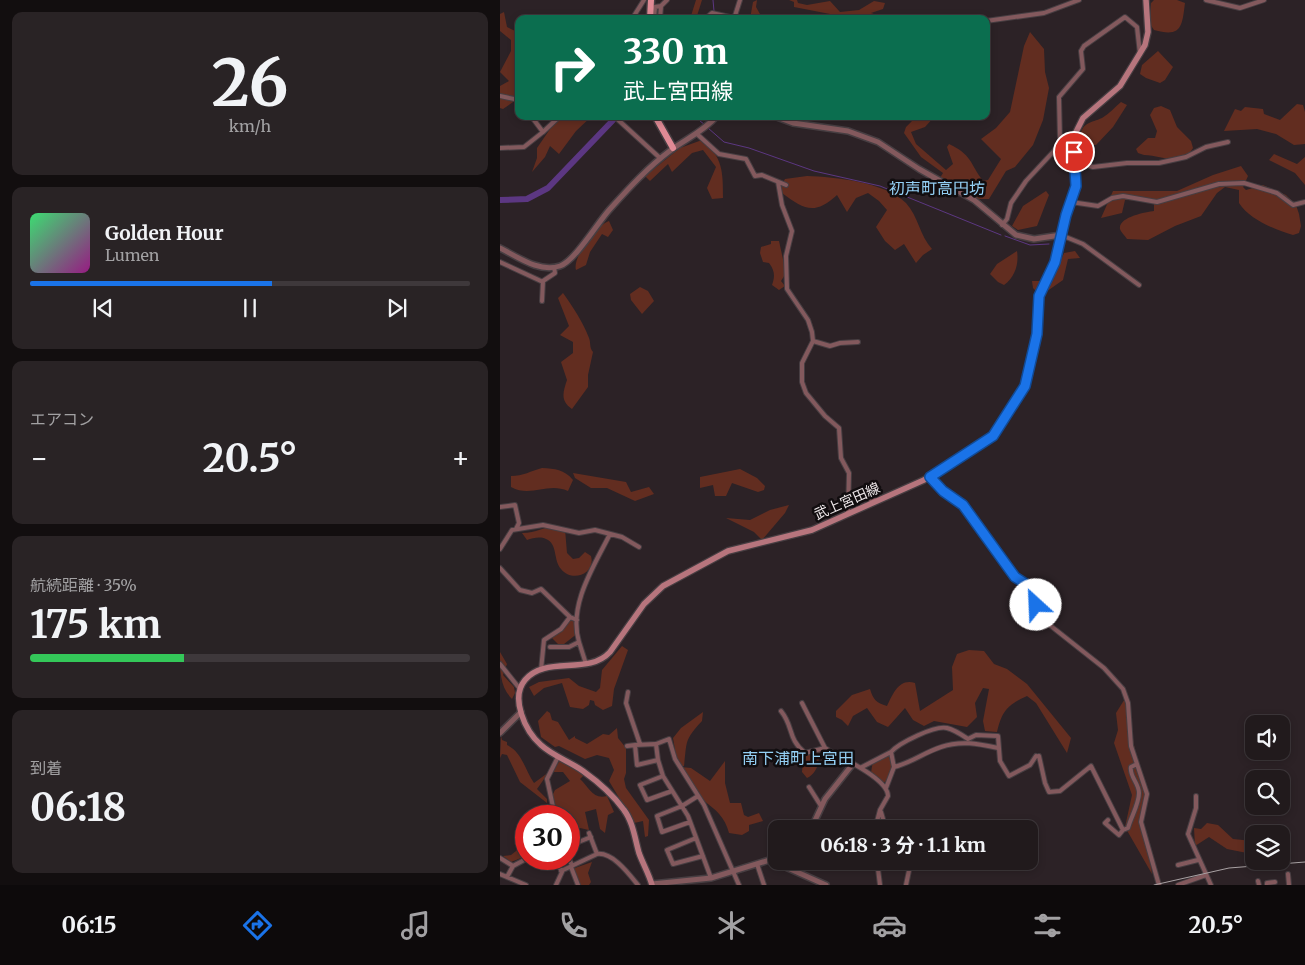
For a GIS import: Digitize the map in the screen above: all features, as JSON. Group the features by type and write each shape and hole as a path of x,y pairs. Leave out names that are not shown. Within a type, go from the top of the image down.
{"main road":[{"path":"651,0 652,15"},
{"name":"武上宮田線","path":"520,689 527,678 542,670 599,661 608,655 648,600 666,584 733,548 803,533 848,514 930,477 993,436 1025,386 1037,334 1038,300 1055,262 1061,235 1077,184 1075,138 1081,120 1120,86 1140,55 1148,35 1146,0"},
{"path":"657,120 673,148"},
{"path":"520,689 521,712 535,739 558,757 593,779 626,812 652,885"}],"street":[{"path":"635,15 644,0"},
{"path":"653,15 655,7 661,6 667,0"},
{"path":"735,15 740,0"},
{"path":"990,20 1044,12 1079,0"},
{"path":"1206,0 1240,8 1264,0"},
{"path":"660,15 661,6"},
{"path":"1002,225 1007,219 1012,203 1026,181 1054,151 1060,141 1059,97 1083,69 1081,51 1084,46 1125,16 1137,27 1140,55"},
{"path":"500,96 515,99"},
{"path":"534,120 543,132"},
{"path":"500,148 524,147 556,120"},
{"path":"618,120 660,158"},
{"path":"500,248 538,266 554,267 572,259 611,208 660,158 706,127 713,120"},
{"path":"785,120 848,132 878,142 974,200 1010,232 1025,238 1061,235 1083,244 1139,285"},
{"path":"696,134 719,154 746,159 755,176 762,175 786,185"},
{"path":"1076,162 1093,167 1127,162 1166,162 1186,157 1206,147 1228,142"},
{"path":"778,182 781,190 782,205 792,231 786,256 786,284 808,320 813,341 802,363 802,382 806,393 825,416 839,428 842,458 849,473 848,514"},
{"path":"1071,202 1098,206 1112,198 1123,196 1157,202 1219,184 1237,183 1248,183 1272,191 1283,196 1293,205 1305,202"},
{"path":"500,262 543,282"},
{"path":"542,300 543,282 555,273 554,267"},
{"path":"813,341 830,346 858,342"},
{"path":"930,477 943,491 963,505 1015,577 1032,588 1037,615 1104,668 1123,689 1128,703 1131,746 1147,794 1141,822 1159,885"},
{"path":"848,494 877,501"},
{"path":"500,507 515,505 519,517 516,529"},
{"path":"500,549 509,533 516,529 543,525 579,533 595,530 627,539 639,547"},
{"path":"586,664 576,633 579,598 589,581 595,560 610,534"},
{"path":"500,568 520,590 532,593 542,588 570,617 577,620"},
{"path":"542,670 544,640 561,629 570,617"},
{"path":"550,647 569,647 579,642"},
{"path":"500,664 520,689"},
{"path":"628,692 626,703 638,745 635,756 638,765 658,760"},
{"path":"802,703 823,741 824,748"},
{"path":"782,711 788,721 795,744 805,753 824,748 852,765 862,767 886,788 888,796 880,810 878,820"},
{"path":"501,731 521,712"},
{"path":"862,767 936,727 947,728 968,741 998,748"},
{"path":"894,767 913,761 941,747 968,741 976,735 998,736 1000,761 1009,776 1030,765 1038,756 1049,792 1060,791 1091,766 1124,830"},
{"path":"627,746 656,744 670,740 676,763 704,805 739,885"},
{"path":"656,744 663,776 690,822 711,878"},
{"path":"886,788 894,767 890,752"},
{"path":"553,805 547,779 558,757"},
{"path":"1108,820 1105,823 1119,835 1128,828 1139,796 1137,785 1130,772 1131,767 1137,764"},
{"path":"815,820 821,806 852,765"},
{"path":"663,776 640,785 646,800 672,791"},
{"path":"809,787 821,806"},
{"path":"690,822 662,831 657,816 682,806 698,796"},
{"path":"1196,796 1196,808 1188,834 1198,860 1211,885"},
{"path":"880,810 883,820"},
{"path":"580,841 590,835 597,854"},
{"path":"696,838 667,850 673,864 702,856"},
{"path":"580,862 597,854 604,854 611,858 638,885"},
{"path":"500,858 513,866 507,877"},
{"path":"1178,865 1198,860"},
{"path":"652,885 711,878 768,861"},
{"path":"757,864 764,885"},
{"path":"572,870 578,885"},
{"path":"795,870 826,885"},
{"path":"879,870 880,885"},
{"path":"906,885 909,870"},
{"path":"556,885 562,874 561,871"},
{"path":"500,874 526,885"},
{"path":"1288,874 1290,885"},
{"path":"1178,885 1206,875"},
{"path":"1268,885 1267,883 1275,882"}],"shaded area":[{"path":"696,0 702,0 697,15 691,15"},
{"path":"757,0 756,7 760,15 751,15 753,2"},
{"path":"789,0 797,0 798,3 807,5 830,1 840,12 859,10 874,1 885,3 883,9 871,13 877,15 840,15 794,7 794,2"},
{"path":"1154,0 1177,0 1185,3 1183,18 1179,28 1170,32 1154,30 1150,24 1151,3"},
{"path":"504,12 507,27 515,31 515,101 503,109 500,108 500,86 509,81 500,72 511,51 511,40 500,31 500,14"},
{"path":"1030,32 1044,49 1045,72 1049,88 1043,120 1033,145 1015,167 1006,171 989,199 978,199 940,178 943,173 921,157 904,133 912,120 931,120 925,127 911,132 916,144 946,170 953,164 947,147 949,144 966,156 983,181 988,180 1001,159 981,139 996,128 1010,112 1024,46"},
{"path":"1158,51 1173,67 1165,80 1160,83 1140,74 1142,65"},
{"path":"1121,102 1127,105 1113,127 1096,145 1088,145 1080,137 1083,128 1105,116"},
{"path":"1297,104 1303,105 1305,112 1305,144 1294,145 1276,134 1257,129 1224,131 1235,109 1241,111 1245,107 1263,109 1264,114 1280,120"},
{"path":"1161,106 1170,110 1177,127 1191,141 1193,148 1183,158 1171,159 1144,155 1138,153 1136,149 1148,138 1155,138 1157,131 1150,115 1154,108"},
{"path":"556,120 588,120 576,131 559,154 550,146 545,157 532,172 537,158 537,148"},
{"path":"702,140 718,159 723,180 723,198 712,199 707,188 716,167 703,150 692,153 672,172 668,164 650,181 645,176 680,148"},
{"path":"1274,154 1297,164 1305,157 1305,185 1295,173 1269,160"},
{"path":"1241,166 1248,176 1243,187 1246,190 1263,185 1286,195 1296,205 1301,226 1299,233 1293,235 1270,227 1256,219 1239,203 1239,190 1225,187 1217,193 1201,216 1175,226 1148,240 1127,239 1120,229 1123,221 1128,218 1154,211 1154,201 1125,200 1122,213 1101,218 1113,191 1177,191 1213,175"},
{"path":"807,176 873,185 897,196 910,208 932,249 916,263 904,244 895,250 885,241 876,227 887,210 868,193 856,198 847,212 837,195 822,206 809,208 782,193 781,186 785,179"},
{"path":"1046,191 1049,195 1037,226 1018,230 1012,226 1023,206"},
{"path":"609,221 613,230 608,237 602,234 590,252 586,265 576,270 578,257 586,242 598,229"},
{"path":"771,241 779,241 786,273 781,281 785,286 779,290 772,285 773,271 769,263 763,262 760,253 761,247 771,244"},
{"path":"1017,251 1015,270 1011,278 1004,285 990,274 997,264"},
{"path":"1075,251 1080,258 1068,259 1063,280 1043,294 1038,293 1033,288 1032,281 1052,281 1064,253"},
{"path":"640,287 648,291 654,301 642,314 631,300 630,294"},
{"path":"563,293 584,326 593,352 588,375 588,387 572,409 564,399 564,388 567,380 561,362 573,353 573,342 560,335 569,326 558,298"},
{"path":"542,468 559,470 570,476 573,480 568,491 553,488 525,491 511,487 511,476"},
{"path":"740,469 757,478 765,486 764,490 758,492 732,483 726,496 715,496 713,485 700,488 700,477"},
{"path":"573,473 626,482 631,492 649,487 654,494 635,501 607,488 591,488 575,478"},
{"path":"789,505 785,513 762,540 754,532 726,518 750,520 770,510"},
{"path":"557,525 565,529 567,553 573,559 579,558 585,552 591,556 592,562 587,572 577,576 566,573 561,569 557,561 550,541 541,538 527,540 522,533"},
{"path":"565,620 571,620 579,624 578,633 564,644 558,644 552,638"},
{"path":"622,646 628,650 614,689 612,706 603,710 595,705 594,701 590,700 589,705 583,709 570,707 562,683 544,688 534,696 529,687 539,682 569,678 579,686 596,692 600,688 602,670"},
{"path":"969,650 984,651 994,664 1007,669 1027,684 1071,738 1067,753 1036,703 1027,696 1015,702 1006,710 997,732 985,731 983,721 989,689 983,688 975,703 977,717 967,727 934,721 924,726 913,720 905,708 888,727 877,722 867,708 853,716 848,726 836,717 836,711 852,695 870,689 876,700 887,706 897,688 909,682 915,683 920,711 953,690 952,667 957,654"},
{"path":"500,652 507,664 503,675 514,687 515,693 512,699 503,684"},
{"path":"1126,697 1139,774 1148,789 1144,797 1145,809 1141,819 1148,843 1152,874 1125,827 1132,795 1114,743 1118,730 1116,713"},
{"path":"547,711 550,713 552,720 558,722 569,740 575,736 575,738 587,744 603,734 609,735 617,728 618,738 626,748 626,773 624,779 626,788 649,820 648,836 645,837 643,821 634,823 609,781 614,770 609,758 597,755 585,759 559,746 555,747 541,737 538,721"},
{"path":"703,712 702,721 687,742 684,766 680,766 673,738 681,728"},
{"path":"501,736 502,740 507,742 507,745 520,757 534,783 549,772 537,789 547,799 547,803 520,782 507,755 502,754 500,758"},
{"path":"813,748 820,750 818,762 814,773 807,778 802,772 803,760 801,757"},
{"path":"888,755 893,766 887,781 882,783 871,773 873,760"},
{"path":"560,760 585,774 580,779 592,792 598,796 607,796 614,812 608,815 605,833 600,829 596,809 585,812 589,830 580,828 580,805 555,805 552,796 555,790 570,781 563,772 553,772"},
{"path":"725,761 725,783 730,803 741,803 744,815 748,817 759,813 763,821 749,825 749,831 742,835 729,833 722,818 700,797 681,767 691,768 710,781"},
{"path":"1207,823 1218,825 1233,839 1245,840 1245,853 1227,849 1209,837 1195,846 1194,828 1201,829"},
{"path":"515,852 515,860 511,862 503,856 511,855"},
{"path":"592,862 588,873 591,882 589,885 579,885 572,870 580,870 580,866"}],"waterway":[{"path":"713,0 714,11"},
{"path":"500,200 527,199 548,188 613,120"},
{"path":"699,120 705,125"},
{"path":"708,128 724,142 749,148 814,171 880,186 1001,235"},
{"path":"1005,236 1030,245 1049,244"}],"railway":[{"path":"1154,885 1229,868 1305,862"}],"district":[{"name":"初声町高円坊","path":"937,188"},
{"name":"南下浦町上宮田","path":"798,758"}],"route":[{"path":"1036,605 1036,595 1032,588 1015,577 1008,564 963,505 943,491 930,477 993,436 1025,386 1037,334 1037,304 1039,296 1058,254 1066,215 1076,186 1078,175 1074,152"}]}
